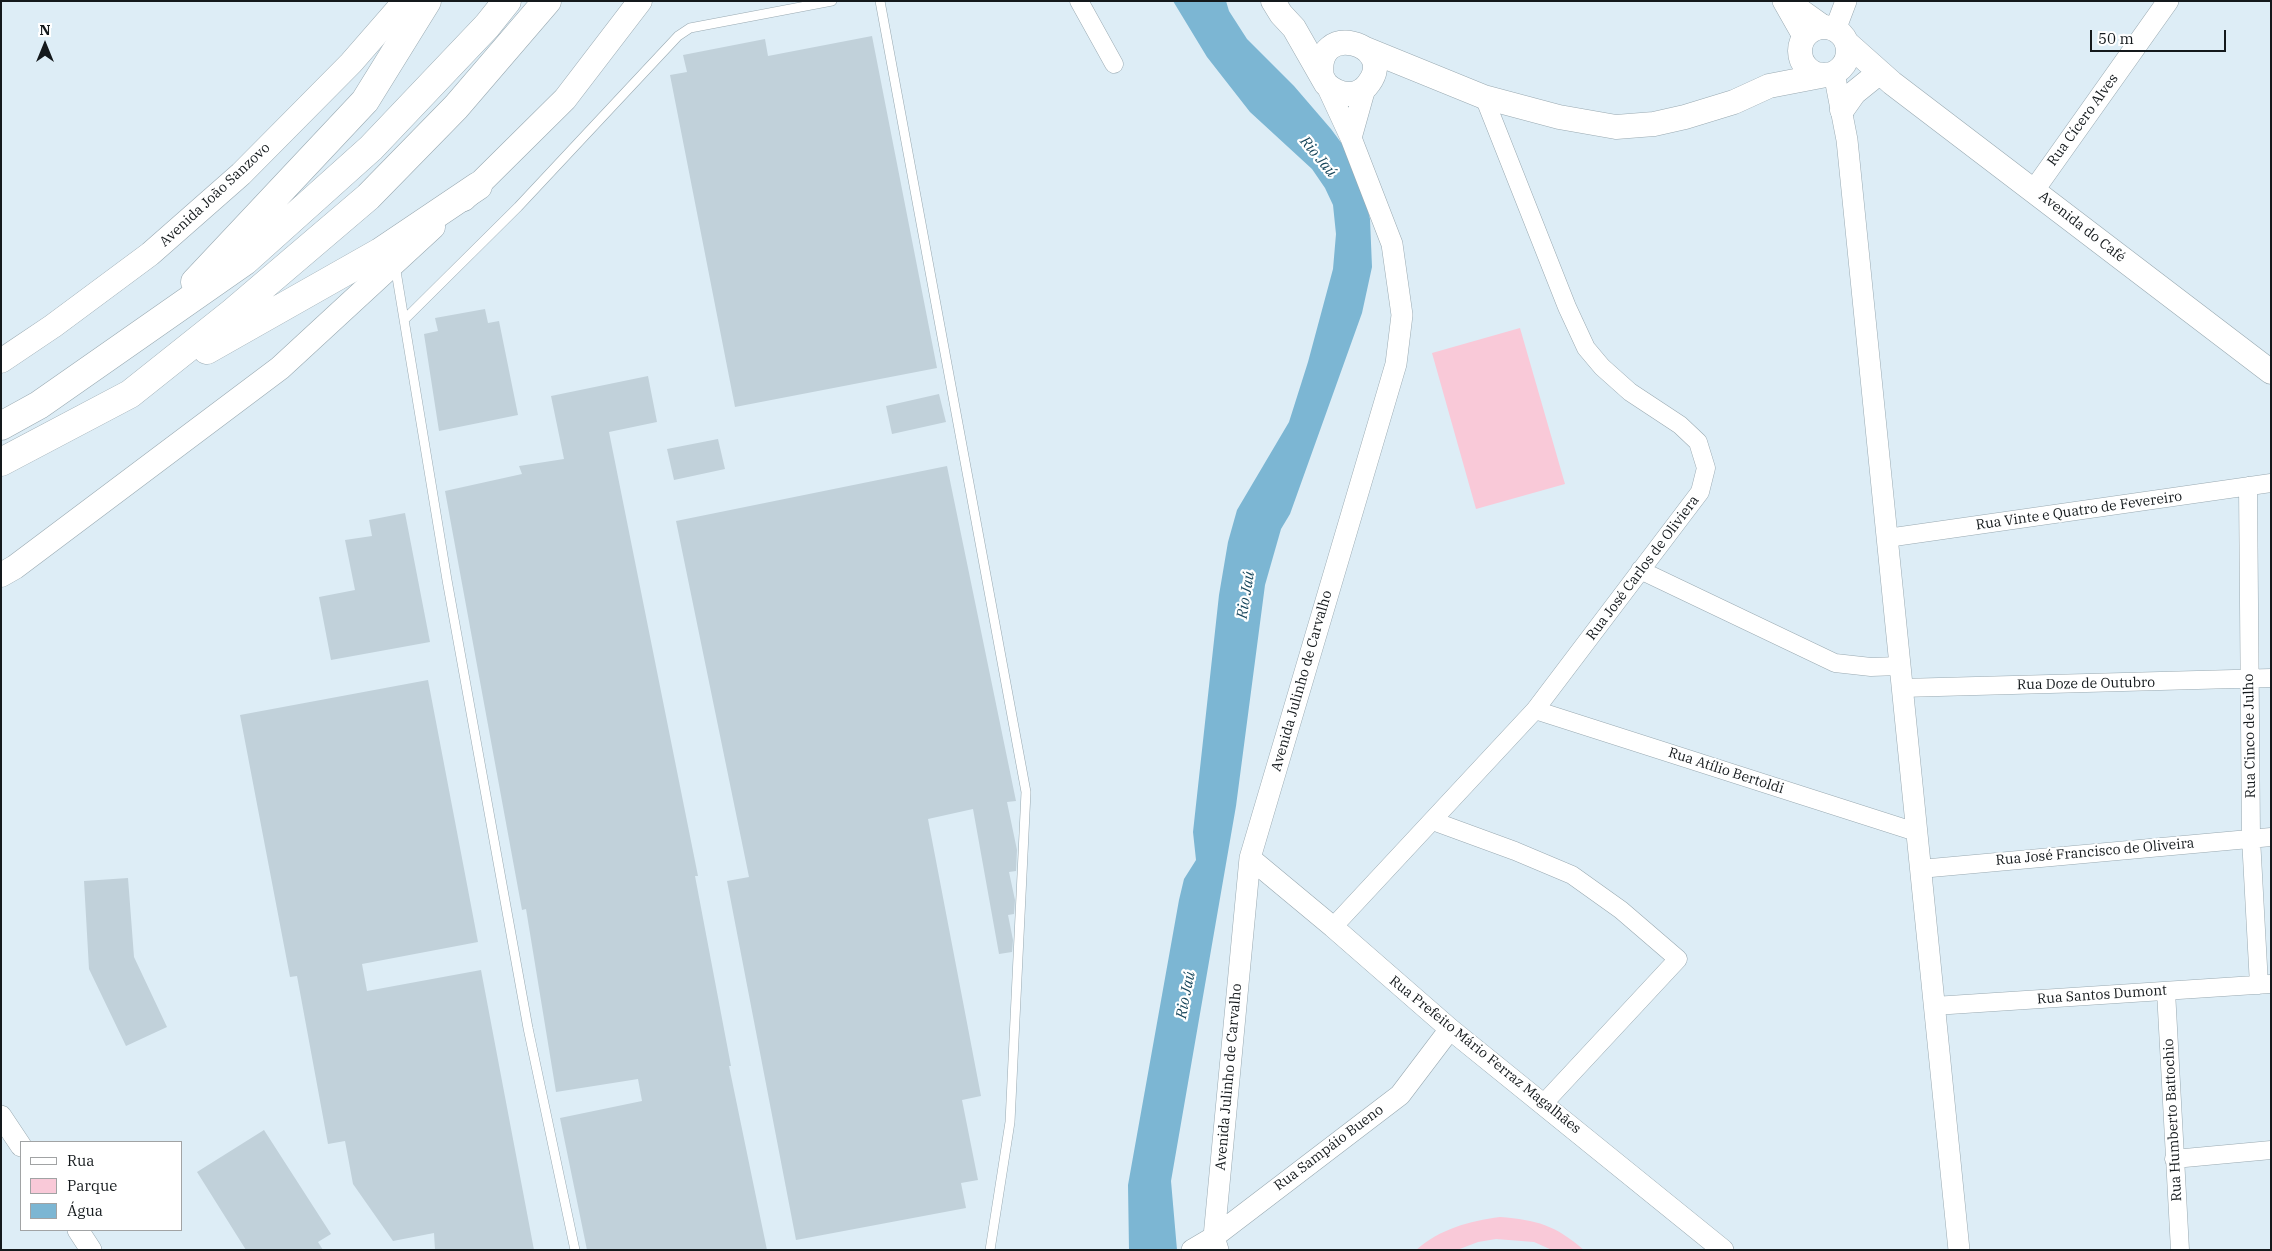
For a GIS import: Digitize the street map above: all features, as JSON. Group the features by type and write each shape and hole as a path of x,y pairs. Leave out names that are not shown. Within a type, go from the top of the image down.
{"highway":[{"path":"154,326 365,101 427,1"},
{"path":"1,426 39,405 245,261 371,148 487,26 507,1"},
{"path":"130,394 233,312 368,197 456,107 547,1"},
{"path":"1,462 130,394 380,252 478,186"}],"main road":[{"name":"Avenida João Sanzovo","path":"1,360 53,326 150,254 220,192 351,63 406,1"},
{"path":"1,575 15,567 280,368 478,186 565,99 640,1"},
{"name":"Avenida Julinho de Carvalho","path":"1283,14 1343,42 1358,44 1366,49 1484,97 1559,117 1616,127 1654,124 1685,117 1734,102 1769,86"},
{"name":"Avenida Julinho de Carvalho","path":"1283,14 1324,81"},
{"path":"1769,86 1818,28 1836,52"},
{"path":"1343,42 1333,46 1326,52 1322,60 1324,81 1340,94 1349,95 1368,85 1427,74"},
{"path":"1802,47 1809,70 1817,74 1836,52"},
{"path":"1366,49 1374,64 1368,85"},
{"path":"1769,86 1836,52"},
{"name":"Avenida do Café","path":"1836,52 1884,80 2034,190 2271,372"},
{"path":"1842,110 1854,93 1884,80"}],"street":[{"path":"1079,1 1114,64"},
{"path":"1783,1 1802,47"},
{"name":"Avenida do Café","path":"1788,1 1836,52"},
{"path":"1846,1 1836,52 1842,110 1848,140 1899,666 1959,1250"},
{"name":"Rua Cícero Alves","path":"2034,190 2168,1"},
{"name":"Avenida Julinho de Carvalho","path":"1216,1243 1250,858 1396,364 1402,315 1392,244 1351,138 1324,81"},
{"path":"1351,138 1368,85"},
{"name":"Rua José Carlos de Oliviera","path":"1333,927 1535,710 1700,492 1706,468 1698,442 1680,424 1630,392 1602,367 1586,348 1567,307 1484,97"},
{"name":"Rua Vinte e Quatro de Fevereiro","path":"1887,538 2271,483"},
{"name":"Rua Cinco de Julho","path":"2248,486 2251,838 2265,984"},
{"path":"1640,570 1835,663 1871,667 1899,666"},
{"name":"Rua Doze de Outubro","path":"1902,688 2271,678"},
{"name":"Rua Atílio Bertoldi","path":"1535,710 1916,832"},
{"path":"1433,821 1515,851 1572,876 1621,910 1678,959 1544,1103"},
{"name":"Rua José Francisco de Oliveira","path":"1920,869 2271,837"},
{"name":"Rua Prefeito Mário Ferraz Magalhães","path":"1250,858 1450,1029 1544,1103 1723,1250"},
{"name":"Rua Santos Dumont","path":"1934,1006 2265,984"},
{"name":"Rua Humberto Battochio","path":"2166,991 2180,1250"},
{"name":"Rua Sampáio Bueno","path":"1192,1250 1216,1243 1400,1094 1450,1029"},
{"path":"1,1116 20,1144"},
{"path":"2174,1159 2271,1150"},
{"path":"79,1231 91,1250"}],"lane":[{"path":"404,320 518,207 678,36 690,28 832,1"},
{"path":"880,1 1026,792 1010,1122 990,1250"},
{"path":"394,263 447,580 528,1028 575,1250"}],"green space":[{"path":"1520,328 1565,484 1476,509 1432,353"},
{"path":"1500,1217 1545,1225 1564,1235 1584,1250 1552,1250 1534,1242 1496,1239 1478,1242 1457,1250 1416,1250 1445,1231 1455,1227"}],"water":[{"name":"Rio Jaú","path":"1173,1 1226,1 1229,11 1247,39 1294,86 1331,129 1357,164 1370,219 1372,267 1362,313 1290,514 1281,529 1265,585 1236,806 1171,1181 1177,1250 1129,1250 1128,1185 1179,900 1184,879 1196,860 1193,832 1219,595 1228,542 1237,510 1289,422 1308,362 1333,269 1336,234 1333,205 1325,188 1312,169 1250,112 1207,57"}],"building":[{"path":"872,36 937,368 735,407 670,75 687,72 683,55 765,39 768,56"},
{"path":"485,309 488,323 499,321 518,415 439,431 424,334 438,331 435,318"},
{"path":"648,376 657,422 609,432 698,876 695,876 731,1066 729,1066 767,1250 587,1250 560,1118 642,1101 638,1079 556,1092 526,909 522,910 445,491 522,474 519,466 564,459 551,396"},
{"path":"939,394 946,422 892,434 886,406"},
{"path":"718,439 725,469 674,480 667,449"},
{"path":"947,466 1016,801 1007,802 1017,850 1016,871 1009,872 1015,900 1014,914 1008,915 1013,940 1012,952 999,954 973,809 928,819 981,1096 962,1100 978,1180 961,1183 966,1208 796,1240 727,881 749,877 676,521"},
{"path":"405,513 430,642 331,660 319,597 355,590 345,540 372,536 369,520"},
{"path":"428,680 478,942 362,964 367,991 481,970 534,1250 435,1250 434,1233 393,1241 353,1184 345,1141 328,1144 297,976 290,977 240,715"},
{"path":"128,878 134,957 167,1027 126,1046 89,969 84,881"},
{"path":"264,1130 331,1234 318,1242 323,1250 246,1250 197,1172"}]}
